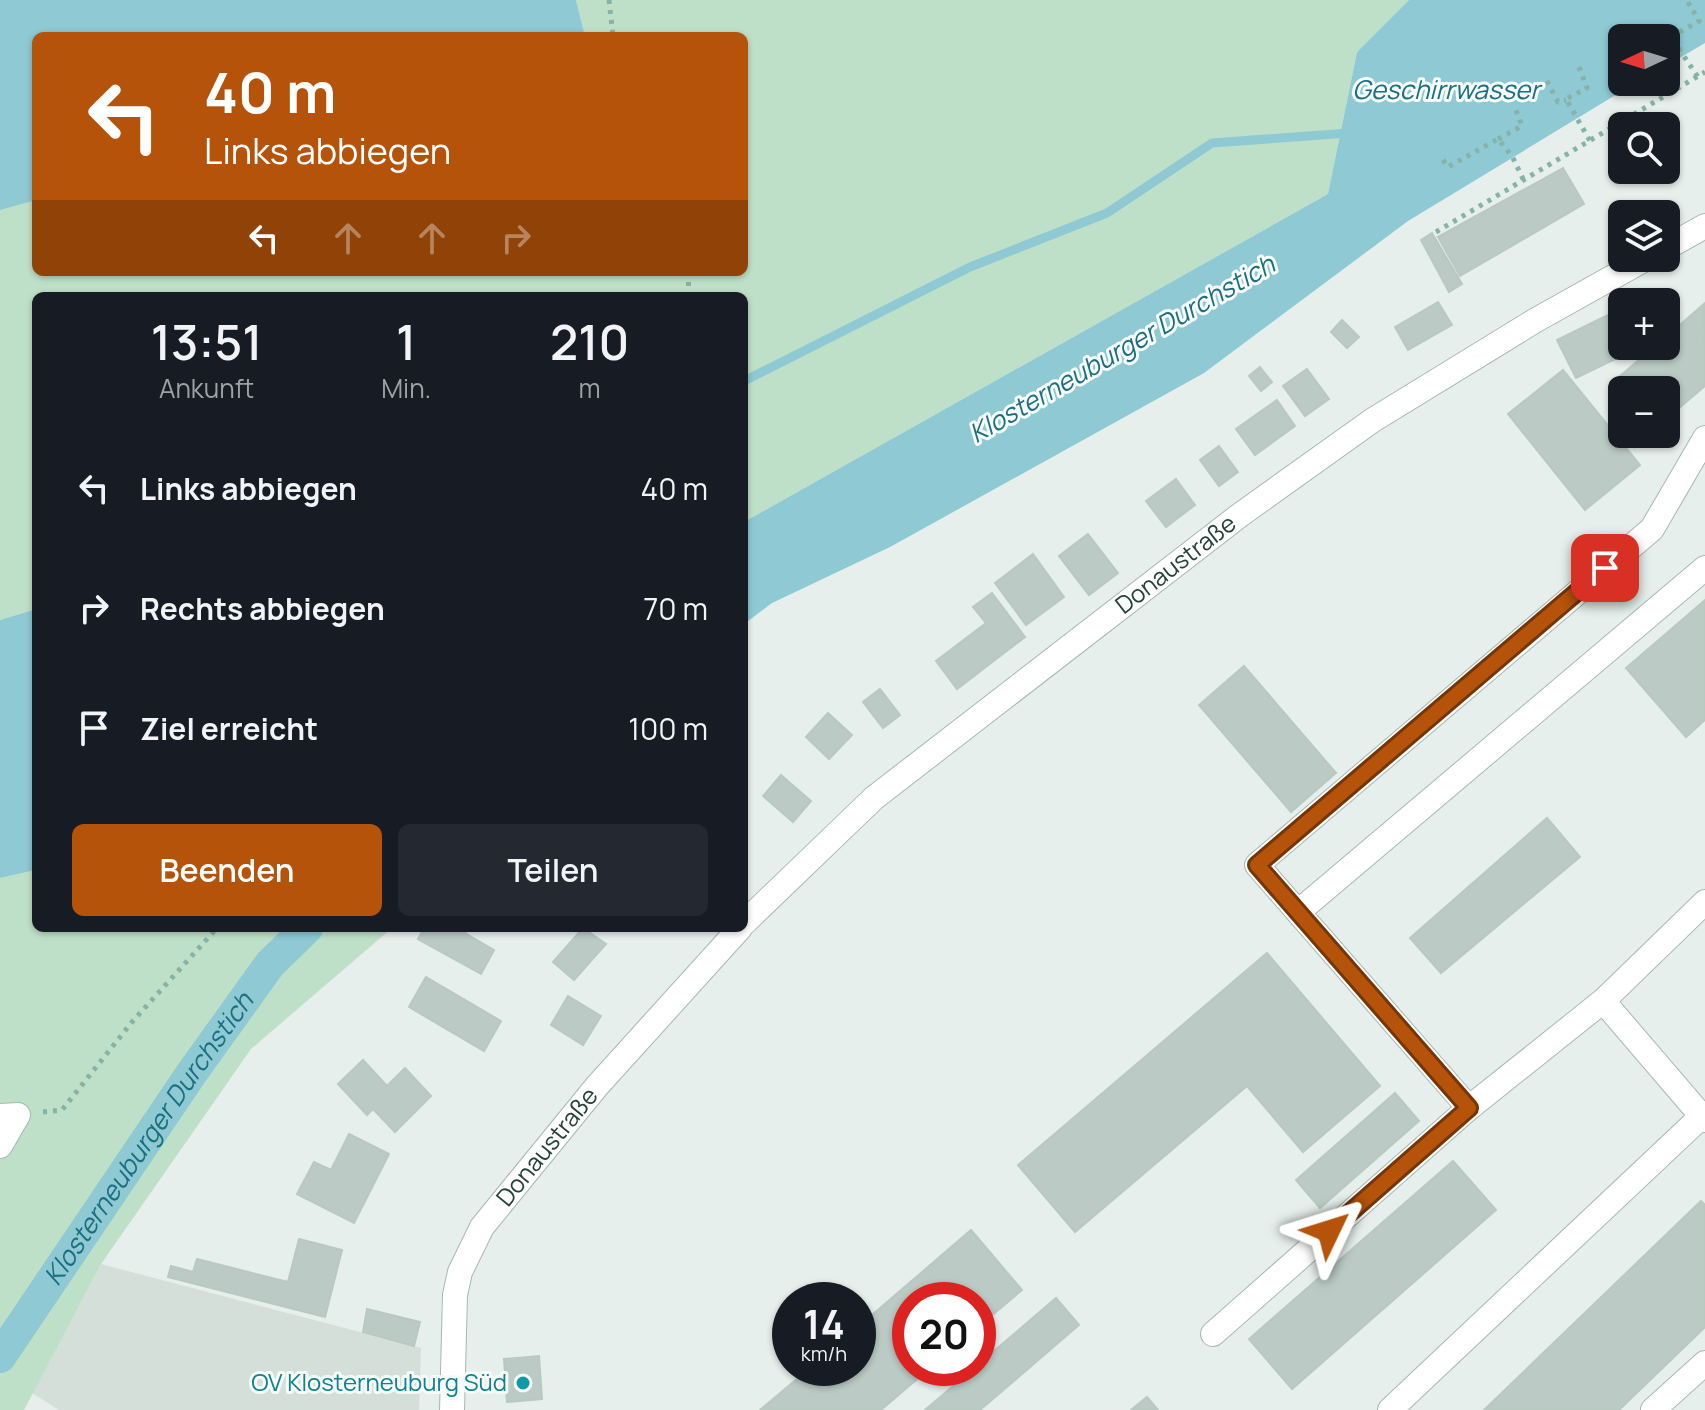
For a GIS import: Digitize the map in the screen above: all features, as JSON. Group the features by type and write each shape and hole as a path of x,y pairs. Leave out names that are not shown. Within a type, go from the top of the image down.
{"street":[{"path":"1680,240 1705,226"},
{"name":"Donaustraße","path":"748,919 874,798 1240,515 1373,420 1536,320 1622,272"},
{"path":"1469,1108 1257,865 1652,529 1705,438"},
{"path":"1298,912 1705,568"},
{"path":"1213,1334 1469,1108 1603,1001 1705,902"},
{"name":"Donaustraße","path":"452,1410 455,1295 464,1262 482,1227 597,1086 736,932"},
{"path":"1390,1410 1703,1118 1603,1001"},
{"path":"0,1146 9,1115"},
{"path":"1653,1410 1705,1363"}],"path":[{"path":"609,0 613,32"},
{"path":"1680,32 1699,21 1688,2"},
{"path":"1680,53 1698,77"},
{"path":"1547,81 1558,102 1566,99 1587,88 1579,67"},
{"path":"1436,232 1705,72"},
{"path":"1566,99 1590,141"},
{"path":"1443,160 1448,167 1522,126 1514,105"},
{"path":"1498,139 1512,156 1524,181"},
{"path":"9,1115 62,1110 132,1022 213,932"}],"shaded area":[{"path":"101,1264 421,1348 419,1410 59,1410 32,1393"}],"green space":[{"path":"576,0 1409,0 1357,52 1328,194 748,520 748,292 32,292 32,610 0,620 0,200 32,191 32,276 748,276 748,32 584,32"},
{"path":"32,871 32,932 387,932 251,1049 101,1264 24,1410 0,1410 0,878"}],"water":[{"path":"0,0 576,0 584,32 32,32 32,201 0,210"},
{"name":"Geschirrwasser","path":"1409,0 1705,0 1705,43 1680,58 1680,24 1608,24 1608,96 1614,96 1408,221 1204,373 890,547 772,603 748,621 748,520 1328,194 1357,52"},
{"path":"32,610 32,871 0,878 0,620"}],"building":[{"path":"1563,168 1584,204 1460,276 1438,237"},
{"path":"1432,233 1462,284 1449,292 1421,240"},
{"path":"1438,302 1452,325 1408,350 1395,327"},
{"path":"1704,304 1705,386 1680,407 1680,376 1620,376 1639,360 1680,360 1680,325"},
{"path":"1608,315 1608,360 1613,360 1576,378 1557,340"},
{"path":"1342,320 1359,337 1347,348 1331,332"},
{"path":"1260,367 1272,382 1261,391 1249,376"},
{"path":"1307,369 1329,399 1305,416 1283,386"},
{"path":"1563,370 1608,426 1608,448 1626,448 1640,465 1585,510 1508,414"},
{"path":"1277,400 1295,426 1255,455 1236,429"},
{"path":"1219,446 1238,472 1219,486 1200,460"},
{"path":"1176,479 1195,505 1166,527 1146,501"},
{"path":"1088,534 1118,573 1089,595 1059,556"},
{"path":"1033,554 1064,597 1026,625 995,583"},
{"path":"992,593 1025,637 957,689 936,661 986,623 973,607"},
{"path":"1705,600 1705,720 1686,737 1626,668"},
{"path":"1244,666 1336,773 1291,812 1199,705"},
{"path":"880,689 900,715 883,728 863,702"},
{"path":"828,713 852,735 829,759 806,737"},
{"path":"781,775 811,801 793,822 763,796"},
{"path":"1547,818 1580,857 1441,973 1410,938"},
{"path":"422,932 466,932 494,950 481,974 418,939"},
{"path":"579,932 589,932 606,944 574,980 553,962"},
{"path":"1267,953 1380,1086 1303,1152 1247,1086 1075,1232 1018,1165"},
{"path":"426,977 501,1021 484,1051 409,1007"},
{"path":"568,996 601,1016 583,1045 551,1025"},
{"path":"363,1060 387,1086 405,1068 431,1096 395,1132 373,1109 367,1115 338,1084"},
{"path":"1395,1093 1419,1121 1320,1208 1296,1180"},
{"path":"349,1134 389,1154 354,1223 297,1194 314,1162 331,1170"},
{"path":"1453,1161 1496,1210 1292,1389 1249,1339"},
{"path":"1701,1201 1705,1205 1705,1327 1619,1410 1484,1410"},
{"path":"971,1230 1022,1290 996,1312 996,1282 910,1282"},
{"path":"299,1239 342,1250 325,1317 168,1277 171,1266 193,1272 197,1259 288,1282"},
{"path":"892,1298 892,1386 909,1386 881,1410 760,1410 789,1386 876,1386 876,1312"},
{"path":"1056,1298 1079,1325 980,1410 925,1410 953,1386 996,1386 996,1349"},
{"path":"367,1309 420,1322 414,1346 363,1332"},
{"name":"OV Klosterneuburg Süd","path":"539,1356 542,1399 507,1402 504,1359"},
{"path":"1147,1397 1158,1410 1131,1410"}],"waterway":[{"path":"748,379 970,267 1107,213 1212,143 1349,133"},
{"name":"Klosterneuburger Durchstich","path":"0,1357 191,1074 270,964 303,932"}],"place":[{"name":"OV Klosterneuburg Süd","path":"523,1383"}],"route":[{"path":"1329,1231 1469,1108 1257,865 1605,568"}]}
